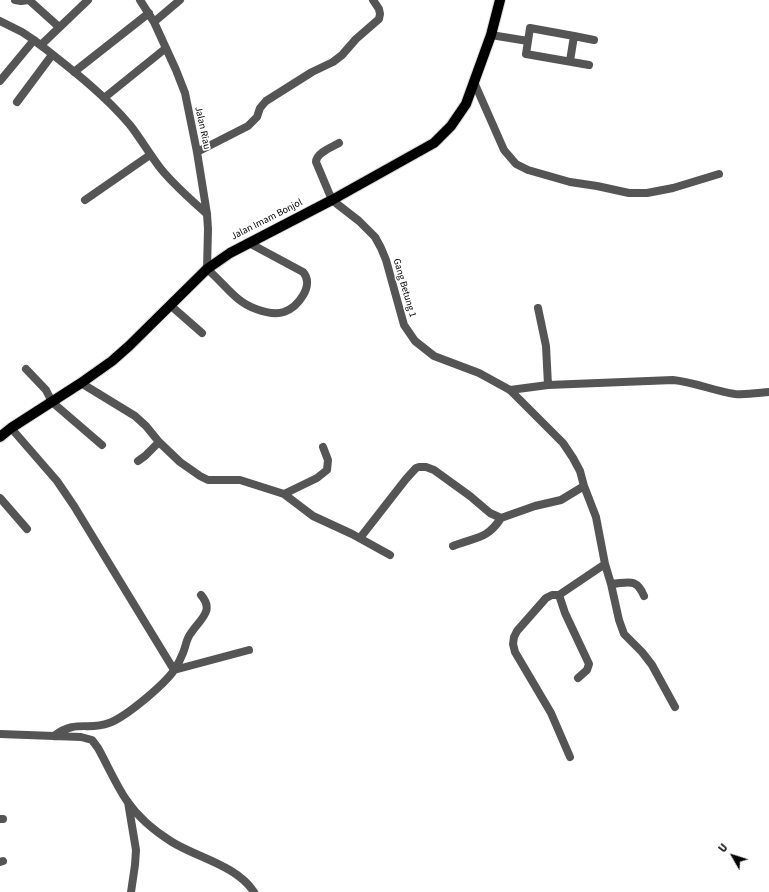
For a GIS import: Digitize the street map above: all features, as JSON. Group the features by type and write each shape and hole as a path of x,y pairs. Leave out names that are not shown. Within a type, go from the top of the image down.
{"main road":[{"name":"Jalan Imam Bonjol","path":"0,437 11,428 112,361 207,269 230,253 332,200 434,143 451,126 466,104 491,34 500,0"}],"street":[{"path":"15,0 21,2 29,0 59,27"},
{"path":"41,45 88,0"},
{"name":"Jalan Riau","path":"140,0 154,22 185,93 197,152 207,214 207,269"},
{"path":"154,22 180,0"},
{"path":"197,152 252,124 257,118 262,105 266,100 342,55 356,39 379,19 379,9 373,0"},
{"path":"74,72 149,13"},
{"path":"0,21 22,32 41,45 104,98 131,126 150,155 174,184 207,214"},
{"path":"590,65 526,54 530,28 594,40"},
{"path":"491,34 528,41"},
{"path":"570,61 574,36"},
{"path":"0,80 34,40"},
{"path":"104,98 166,48"},
{"path":"17,102 52,55"},
{"path":"474,82 504,150 516,164 528,170 570,182 629,193 647,193 673,188 720,174"},
{"path":"332,200 316,160 319,155 339,143"},
{"path":"85,200 150,155"},
{"name":"Gang Betung 1","path":"332,200 359,221 375,238 381,248 386,260 404,325 415,341 434,356 479,373 510,390 563,443 580,471 596,517 605,564 624,634 642,652 652,665 675,707"},
{"path":"207,269 217,277 230,292 245,304 256,309 275,313 284,312 289,309 304,294 308,281 306,275 249,243"},
{"path":"170,305 202,333"},
{"path":"538,308 546,346 548,385"},
{"path":"26,369 46,390 52,402 102,445"},
{"path":"510,390 548,385 673,380 687,381 718,391 734,394 769,392"},
{"path":"81,383 135,416 146,426 159,442 189,469 208,480 240,480 284,494 314,516 360,538 390,555"},
{"path":"11,428 57,481 74,506 174,670"},
{"path":"138,461 159,442"},
{"path":"284,494 317,478 327,470 328,460 323,447"},
{"path":"360,538 412,473 419,467 426,466 434,470 470,496 490,513 501,518"},
{"path":"454,546 485,536 491,532 501,518 535,506 561,500 584,486"},
{"path":"0,498 27,529"},
{"path":"570,757 551,713 515,652 513,644 514,637 536,607 549,596 554,594 559,595 605,564"},
{"path":"611,584 630,582 635,583 640,588 644,596"},
{"path":"54,736 63,729 77,725 108,723 119,718 161,685 174,670 183,652 188,637 207,610 206,601 201,595"},
{"path":"559,595 568,620 589,664 586,672 578,678"},
{"path":"174,670 249,650"},
{"path":"0,734 81,737 92,740 128,802 142,818 166,838 243,879 254,892"},
{"path":"128,802 136,850 131,892"}]}
